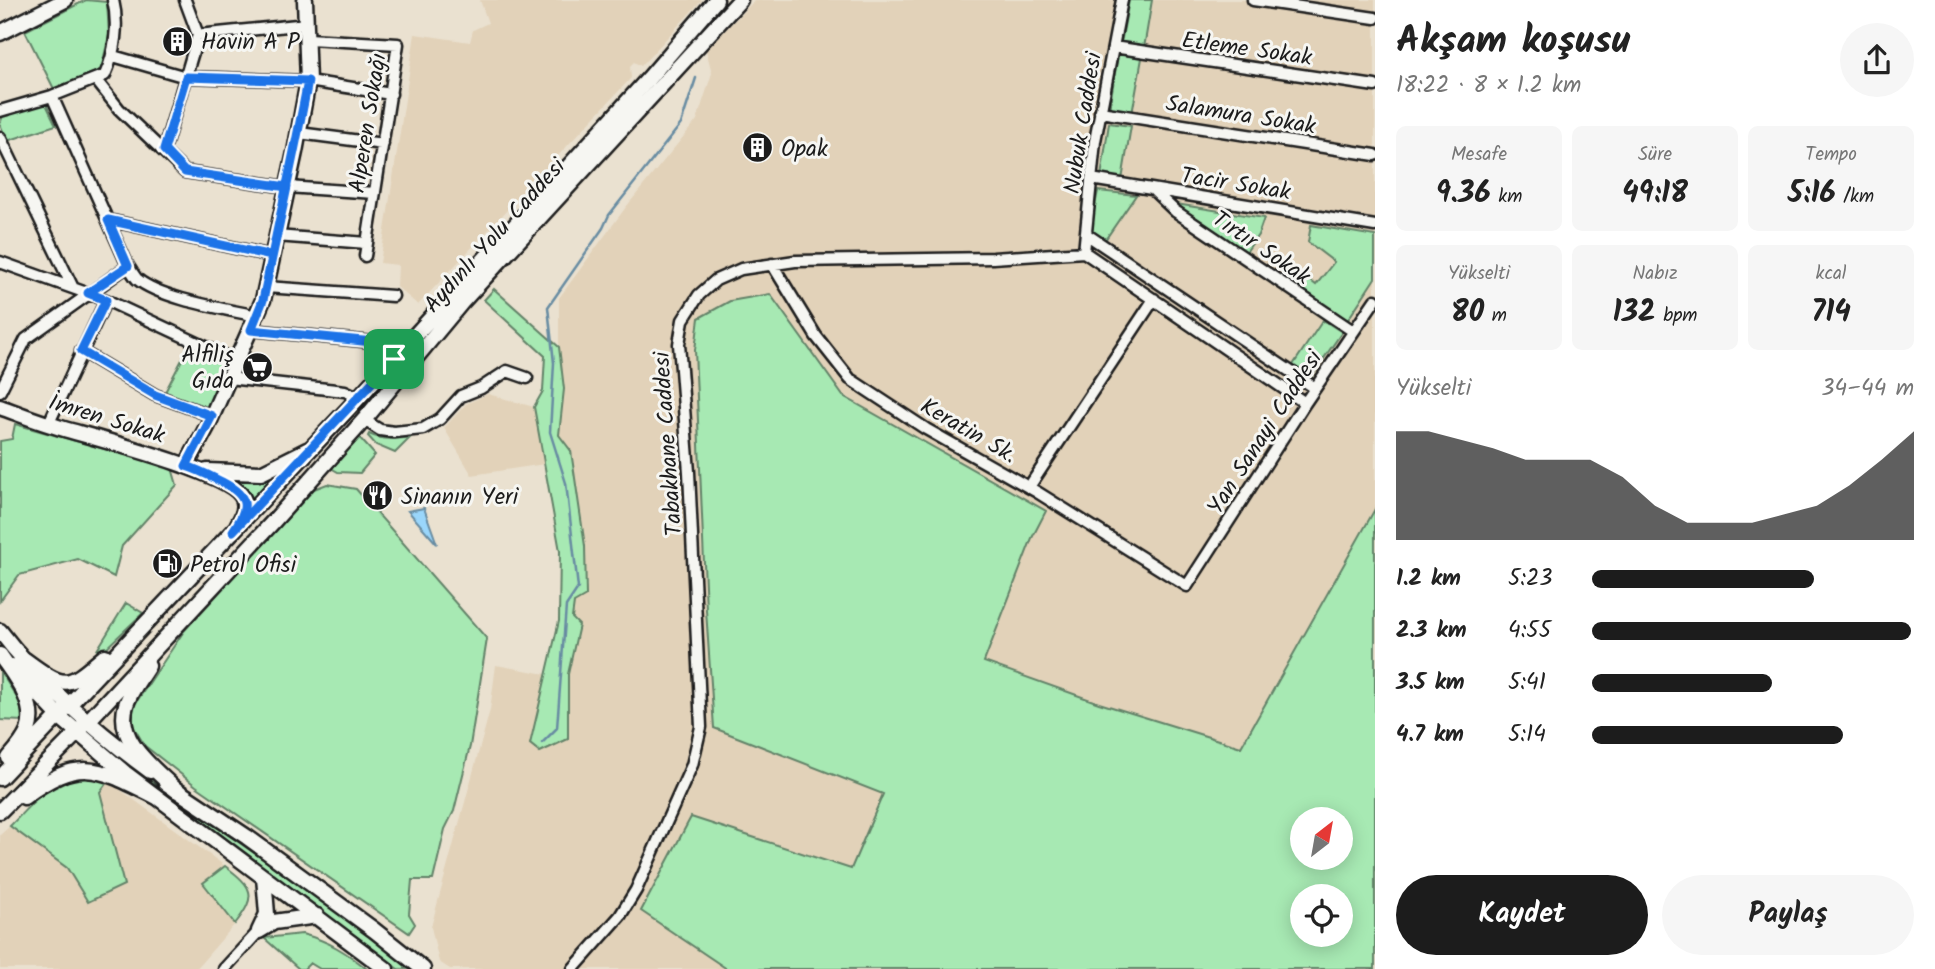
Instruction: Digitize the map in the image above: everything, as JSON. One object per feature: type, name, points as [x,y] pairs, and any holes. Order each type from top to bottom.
[{"type":"main road","points":[[0,33],[65,0]]},
{"type":"main road","points":[[186,466],[254,323],[266,287],[308,81],[305,0]]},
{"type":"main road","name":"Aydınlı Yolu Caddesi","points":[[60,717],[146,621],[394,359],[649,78],[716,0]]},
{"type":"main road","name":"Aydınlı Yolu Caddesi","points":[[0,813],[272,523],[364,420],[462,302],[740,0]]},
{"type":"main road","name":"İmren Sokak","points":[[0,407],[48,425],[202,471],[243,496],[244,510],[233,531]]},
{"type":"main road","name":"İmren Sokak","points":[[202,471],[261,472],[309,449]]},
{"type":"main road","points":[[25,660],[54,680],[75,681],[146,621]]},
{"type":"main road","points":[[0,631],[70,706],[82,728],[155,796],[386,969]]},
{"type":"main road","points":[[168,634],[128,699],[124,719],[129,739],[137,751],[176,790]]},
{"type":"main road","points":[[0,653],[60,717],[82,728],[247,837],[423,969]]},
{"type":"main road","points":[[0,653],[22,687],[27,699],[30,721],[24,738],[0,771]]},
{"type":"main road","points":[[0,778],[60,717]]},
{"type":"main road","points":[[0,813],[41,784],[73,770],[99,770],[112,774],[155,796]]},
{"type":"main road","points":[[259,931],[267,914],[264,877]]},
{"type":"main road","points":[[259,931],[274,922],[317,916]]},
{"type":"street","points":[[0,111],[52,96],[105,75],[113,56],[113,0]]},
{"type":"street","points":[[164,150],[198,35],[185,0]]},
{"type":"street","name":"Nubuk Caddesi","points":[[1084,252],[1100,112],[1122,0]]},
{"type":"street","points":[[1253,0],[1375,18]]},
{"type":"street","points":[[198,35],[308,31]]},
{"type":"street","name":"Alperen Sokağı","points":[[308,31],[398,44],[365,256]]},
{"type":"street","name":"Etleme Sokak","points":[[1113,47],[1375,86]]},
{"type":"street","points":[[113,56],[186,77],[308,81],[391,94]]},
{"type":"street","points":[[96,80],[119,108],[185,172],[287,187],[375,193]]},
{"type":"street","points":[[52,96],[128,266],[137,279],[160,291],[254,323],[373,342],[394,359]]},
{"type":"street","name":"Salamura Sokak","points":[[1100,112],[1375,155]]},
{"type":"street","points":[[299,132],[383,145]]},
{"type":"street","points":[[0,137],[72,286]]},
{"type":"street","name":"Tacir Sokak","points":[[1091,179],[1375,226]]},
{"type":"street","name":"Tırtır Sokak","points":[[1153,190],[1175,211],[1353,331]]},
{"type":"street","points":[[108,220],[272,256]]},
{"type":"street","points":[[1086,234],[1315,388]]},
{"type":"street","points":[[276,236],[367,243]]},
{"type":"street","points":[[1084,252],[1305,402]]},
{"type":"street","name":"Tabakhane Caddesi","points":[[573,969],[620,916],[636,890],[692,765],[701,727],[689,471],[679,344],[683,320],[699,295],[716,280],[741,269],[795,261],[993,258],[1084,252]]},
{"type":"street","points":[[0,262],[106,300],[236,361]]},
{"type":"street","name":"Keratin Sk.","points":[[772,264],[816,337],[850,379],[926,429],[1029,487],[1187,586]]},
{"type":"street","points":[[0,390],[26,339],[128,266]]},
{"type":"street","points":[[266,287],[393,296]]},
{"type":"street","points":[[1029,487],[1154,299]]},
{"type":"street","points":[[48,425],[106,300]]},
{"type":"street","name":"Yan Sanayi Caddesi","points":[[1187,586],[1305,402],[1375,300]]},
{"type":"street","points":[[81,351],[155,395],[212,416]]},
{"type":"street","points":[[364,420],[380,430],[394,432],[423,429],[440,419],[461,396],[481,388],[507,370],[527,378]]},
{"type":"street","points":[[228,378],[345,391],[358,397]]},
{"type":"street","points":[[224,969],[259,931]]},
{"type":"shaded area","points":[[480,0],[702,0],[641,66],[634,62],[630,66],[631,78],[418,305],[397,287],[398,265],[380,263],[415,34],[470,42],[473,30],[488,23]]},
{"type":"shaded area","points":[[755,0],[1375,0],[1375,969],[450,969],[439,962],[431,927],[490,710],[496,665],[546,674],[530,744],[568,739],[568,674],[579,625],[572,618],[574,603],[587,586],[579,501],[559,435],[564,389],[559,347],[559,298],[626,207],[697,120],[712,73],[706,50]]},
{"type":"shaded area","points":[[488,394],[534,407],[545,464],[472,475],[444,428],[466,404]]},
{"type":"shaded area","points":[[108,781],[225,866],[203,884],[235,924],[196,969],[0,969],[0,835],[10,826],[67,868],[87,902],[124,885],[100,792]]},
{"type":"green space","points":[[86,0],[107,2],[109,35],[101,70],[54,89],[25,31]]},
{"type":"green space","points":[[1129,0],[1152,0],[1144,48],[1121,43]]},
{"type":"green space","points":[[1118,54],[1142,58],[1132,114],[1109,110]]},
{"type":"green space","points":[[46,104],[56,125],[7,141],[0,124],[3,115]]},
{"type":"green space","points":[[1109,123],[1131,126],[1122,180],[1101,177]]},
{"type":"green space","points":[[1098,191],[1136,195],[1105,240],[1090,230]]},
{"type":"green space","points":[[1176,204],[1264,218],[1258,235],[1246,252]]},
{"type":"green space","points":[[1311,225],[1375,236],[1375,278],[1347,321],[1291,282],[1298,271],[1316,285],[1334,262],[1308,242]]},
{"type":"green space","points":[[494,289],[559,347],[564,389],[559,435],[571,451],[585,546],[586,596],[574,603],[572,618],[579,625],[568,674],[568,739],[540,752],[530,744],[559,621],[560,551],[534,407],[543,391],[545,356],[484,300]]},
{"type":"green space","points":[[770,294],[843,396],[1046,511],[1032,538],[984,662],[1099,703],[1241,747],[1375,509],[1375,969],[727,969],[641,911],[691,817],[851,869],[883,794],[714,728],[695,350],[699,318],[730,301]]},
{"type":"green space","points":[[1323,320],[1342,332],[1311,377],[1293,365]]},
{"type":"green space","points":[[187,350],[228,364],[209,407],[197,407],[164,394]]},
{"type":"green space","points":[[15,424],[172,468],[177,485],[122,546],[114,577],[78,559],[19,575],[0,601],[0,441],[12,439]]},
{"type":"green space","points":[[369,434],[385,439],[411,437],[395,453],[376,445]]},
{"type":"green space","points":[[358,436],[375,455],[360,473],[338,472],[331,468]]},
{"type":"green space","points":[[281,468],[249,505],[243,489],[219,474]]},
{"type":"green space","points":[[327,484],[356,489],[487,639],[470,746],[454,811],[445,829],[433,880],[412,880],[409,914],[415,924],[409,933],[196,786],[145,746],[133,726],[133,707],[184,631],[314,489]]},
{"type":"green space","points":[[126,603],[143,613],[101,653],[97,650]]},
{"type":"green space","points":[[0,671],[19,701],[24,721],[0,720]]},
{"type":"green space","points":[[137,771],[310,893],[411,969],[398,969]]},
{"type":"green space","points":[[96,776],[108,781],[100,792],[124,885],[88,902],[67,868],[10,826],[38,797],[56,785]]},
{"type":"green space","points":[[225,866],[242,880],[249,892],[247,906],[235,924],[203,883]]},
{"type":"green space","points":[[302,934],[337,948],[367,969],[320,969],[310,963],[304,969],[299,969],[264,938]]},
{"type":"water","points":[[424,508],[437,544],[408,511]]},
{"type":"waterway","points":[[542,743],[557,728],[566,606],[578,588],[566,483],[550,432],[554,363],[548,307],[603,228],[609,215],[681,124],[696,78]]},
{"type":"place","name":"Havin A P","points":[[178,41]]},
{"type":"place","name":"Opak","points":[[758,148]]},
{"type":"place","name":"Alfiliş Gıda","points":[[257,367]]},
{"type":"place","name":"Sinanın Yeri","points":[[378,496]]},
{"type":"place","name":"Petrol Ofisi","points":[[167,564]]},
{"type":"route","points":[[394,359],[233,531],[242,518],[245,502],[243,496],[202,471],[186,466],[212,416],[155,395],[81,351],[106,300],[88,293],[128,266],[108,220],[272,256],[295,152],[308,81],[186,77],[164,150],[185,172],[287,187],[276,236],[263,300],[251,330],[373,342],[394,359]]}]
